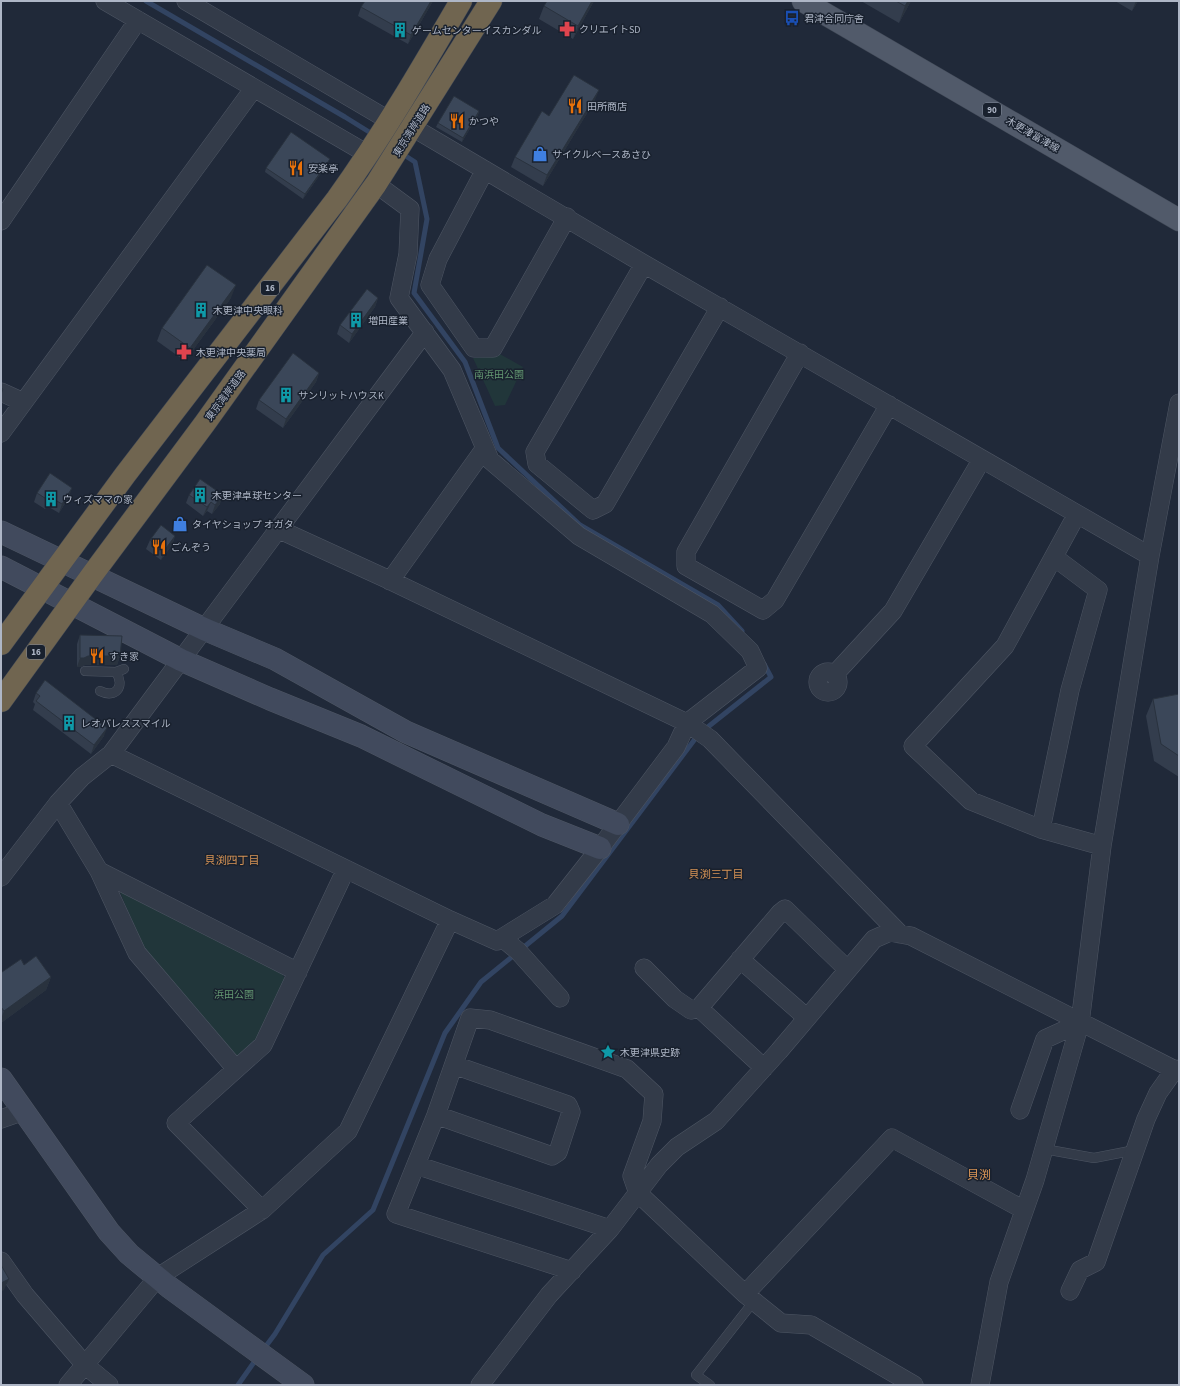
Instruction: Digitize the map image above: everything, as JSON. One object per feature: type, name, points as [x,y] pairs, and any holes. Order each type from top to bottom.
[{"type":"highway","name":"16","points":[[1,644],[61,561],[192,387],[277,279],[369,155],[461,1]]},
{"type":"highway","name":"東京湾岸道路","points":[[1,701],[71,603],[205,423],[376,184],[491,1]]},
{"type":"main road","name":"木更津富津線","points":[[803,1],[1179,220]]},
{"type":"street","points":[[105,1],[369,155]]},
{"type":"street","points":[[186,1],[390,121]]},
{"type":"street","points":[[1,221],[8,197],[138,20]]},
{"type":"street","points":[[1,432],[254,88]]},
{"type":"street","points":[[412,128],[567,217],[644,264],[1150,556]]},
{"type":"street","points":[[485,170],[438,260],[430,285],[474,348],[493,348],[567,217]]},
{"type":"street","points":[[111,754],[450,920],[497,941],[555,905],[676,747],[687,722],[758,668],[750,651],[712,614],[579,536],[490,460],[452,370],[399,298],[408,254],[410,209],[376,184]]},
{"type":"street","points":[[644,264],[535,452],[537,464],[593,510],[605,504],[720,307]]},
{"type":"street","points":[[1,877],[58,803],[82,777],[111,754],[425,332]]},
{"type":"street","points":[[800,353],[686,552],[686,566],[763,610],[775,600],[889,405]]},
{"type":"street","points":[[1,392],[23,402]]},
{"type":"street","points":[[980,1385],[999,1282],[1035,1180],[1080,1023],[1102,846],[1150,556],[1179,403]]},
{"type":"street","points":[[390,581],[485,448]]},
{"type":"street","points":[[834,675],[893,611],[982,459]]},
{"type":"street","points":[[1077,514],[1005,646],[913,746],[971,801],[1041,829],[1102,846]]},
{"type":"street","points":[[278,529],[687,722],[710,739],[900,934]]},
{"type":"street","points":[[1,532],[204,629],[275,659],[406,732],[618,824]]},
{"type":"street","points":[[1041,829],[1070,690],[1098,590],[1054,557]]},
{"type":"street","points":[[1,567],[181,660],[270,699],[361,736],[542,825],[600,848]]},
{"type":"street","points":[[58,803],[99,871],[138,953],[236,1069]]},
{"type":"street","points":[[262,1210],[176,1123],[263,1045],[346,869]]},
{"type":"street","points":[[99,871],[298,972]]},
{"type":"street","points":[[644,968],[675,999],[691,1010],[699,1008],[785,909],[848,970]]},
{"type":"street","points":[[68,1385],[158,1278],[262,1210],[348,1131],[450,920]]},
{"type":"street","points":[[480,1385],[549,1295],[610,1229],[659,1165],[677,1147],[716,1121],[764,1068],[874,939],[890,932],[911,936],[1177,1071],[1158,1093],[1146,1119],[1096,1262],[1080,1270],[1070,1290]]},
{"type":"street","points":[[502,938],[518,951],[560,998]]},
{"type":"street","points":[[740,959],[806,1018]]},
{"type":"street","points":[[699,1008],[764,1068]]},
{"type":"street","points":[[572,1271],[396,1214],[436,1115],[470,1018],[490,1020],[627,1069],[654,1094],[652,1121],[632,1176],[638,1193],[750,1298],[781,1324],[811,1325],[914,1385]]},
{"type":"street","points":[[1020,1110],[1045,1039],[1080,1023]]},
{"type":"street","points":[[436,1115],[552,1156],[558,1152],[571,1112],[568,1105],[454,1065]]},
{"type":"street","points":[[1,1079],[109,1232],[130,1254],[158,1278],[303,1385]]},
{"type":"street","points":[[1,1119],[24,1111]]},
{"type":"street","points":[[750,1298],[892,1138],[1024,1210]]},
{"type":"street","points":[[416,1165],[610,1229]]},
{"type":"street","points":[[1,1261],[25,1295],[84,1365],[109,1385]]},
{"type":"lane","points":[[85,671],[120,671],[120,684],[117,690],[112,694],[106,695],[100,691]]},
{"type":"lane","points":[[1044,1149],[1094,1158],[1135,1150]]},
{"type":"lane","points":[[710,1385],[696,1375],[750,1298]]},
{"type":"green space","name":"南浜田公園","points":[[498,353],[523,367],[505,405],[495,406],[473,358],[491,357]]},
{"type":"green space","name":"浜田公園","points":[[120,892],[281,972],[285,979],[258,1040],[241,1056],[232,1055],[142,945]]},
{"type":"building","name":"ゲームセンターイスカンダル","points":[[365,1],[431,1],[411,35],[361,7]]},
{"type":"building","points":[[547,1],[592,1],[578,26],[544,6]]},
{"type":"building","points":[[896,1],[908,1],[905,6]]},
{"type":"building","points":[[574,75],[599,90],[547,175],[515,157],[542,111],[549,116]]},
{"type":"building","name":"かつや","points":[[454,96],[479,111],[463,138],[438,123]]},
{"type":"building","name":"安楽亭","points":[[291,132],[330,159],[305,194],[266,168]]},
{"type":"building","name":"木更津中央眼科","points":[[207,265],[236,285],[190,348],[162,328]]},
{"type":"building","name":"増田産業","points":[[367,289],[378,298],[352,334],[340,325]]},
{"type":"building","name":"サンリットハウスK","points":[[293,353],[319,373],[286,419],[259,400]]},
{"type":"building","points":[[50,473],[72,488],[62,504],[50,497],[48,500],[37,493]]},
{"type":"building","points":[[200,479],[223,495],[215,505],[211,502],[207,507],[189,495]]},
{"type":"building","points":[[161,525],[175,536],[164,551],[150,540]]},
{"type":"building","points":[[80,635],[122,636],[120,656],[88,656],[80,658]]},
{"type":"building","points":[[45,680],[107,728],[94,745],[36,701],[40,696],[36,693]]},
{"type":"building","points":[[1179,694],[1179,756],[1161,744],[1153,699]]},
{"type":"building","points":[[36,956],[51,977],[4,1011],[1,1007],[1,971],[2,972],[21,959],[24,965]]},
{"type":"building","points":[[1,1265],[9,1279],[1,1283]]},
{"type":"waterway","points":[[146,1],[374,135]]},
{"type":"waterway","points":[[401,153],[415,162],[427,219],[414,293],[465,362],[498,448],[580,525],[718,605],[742,631]]},
{"type":"waterway","points":[[704,730],[771,677],[764,664]]},
{"type":"waterway","points":[[263,1350],[275,1334],[323,1255],[373,1210],[445,1033],[481,982],[562,916],[698,735]]},
{"type":"waterway","points":[[238,1385],[257,1358]]},
{"type":"place","name":"君津合同庁舎","points":[[792,18]]},
{"type":"place","name":"クリエイトSD","points":[[567,29]]},
{"type":"place","name":"ゲームセンターイスカンダル","points":[[400,30]]},
{"type":"place","name":"田所商店","points":[[575,106]]},
{"type":"place","name":"かつや","points":[[457,121]]},
{"type":"place","name":"サイクルベースあさひ","points":[[540,154]]},
{"type":"place","name":"安楽亭","points":[[296,168]]},
{"type":"place","name":"木更津中央眼科","points":[[201,310]]},
{"type":"place","name":"増田産業","points":[[356,320]]},
{"type":"place","name":"木更津中央薬局","points":[[184,352]]},
{"type":"place","name":"サンリットハウスK","points":[[286,395]]},
{"type":"place","name":"木更津卓球センター","points":[[200,495]]},
{"type":"place","name":"ウィズママの家","points":[[51,499]]},
{"type":"place","name":"タイヤショップ オガタ","points":[[180,524]]},
{"type":"place","name":"ごんぞう","points":[[159,547]]},
{"type":"place","name":"すき家","points":[[97,656]]},
{"type":"place","name":"レオパレススマイル","points":[[69,723]]},
{"type":"place","name":"木更津県史跡","points":[[608,1052]]},
{"type":"district","name":"貝渕四丁目","points":[[232,860]]},
{"type":"district","name":"貝渕三丁目","points":[[716,874]]},
{"type":"district","name":"貝渕","points":[[979,1175]]}]
